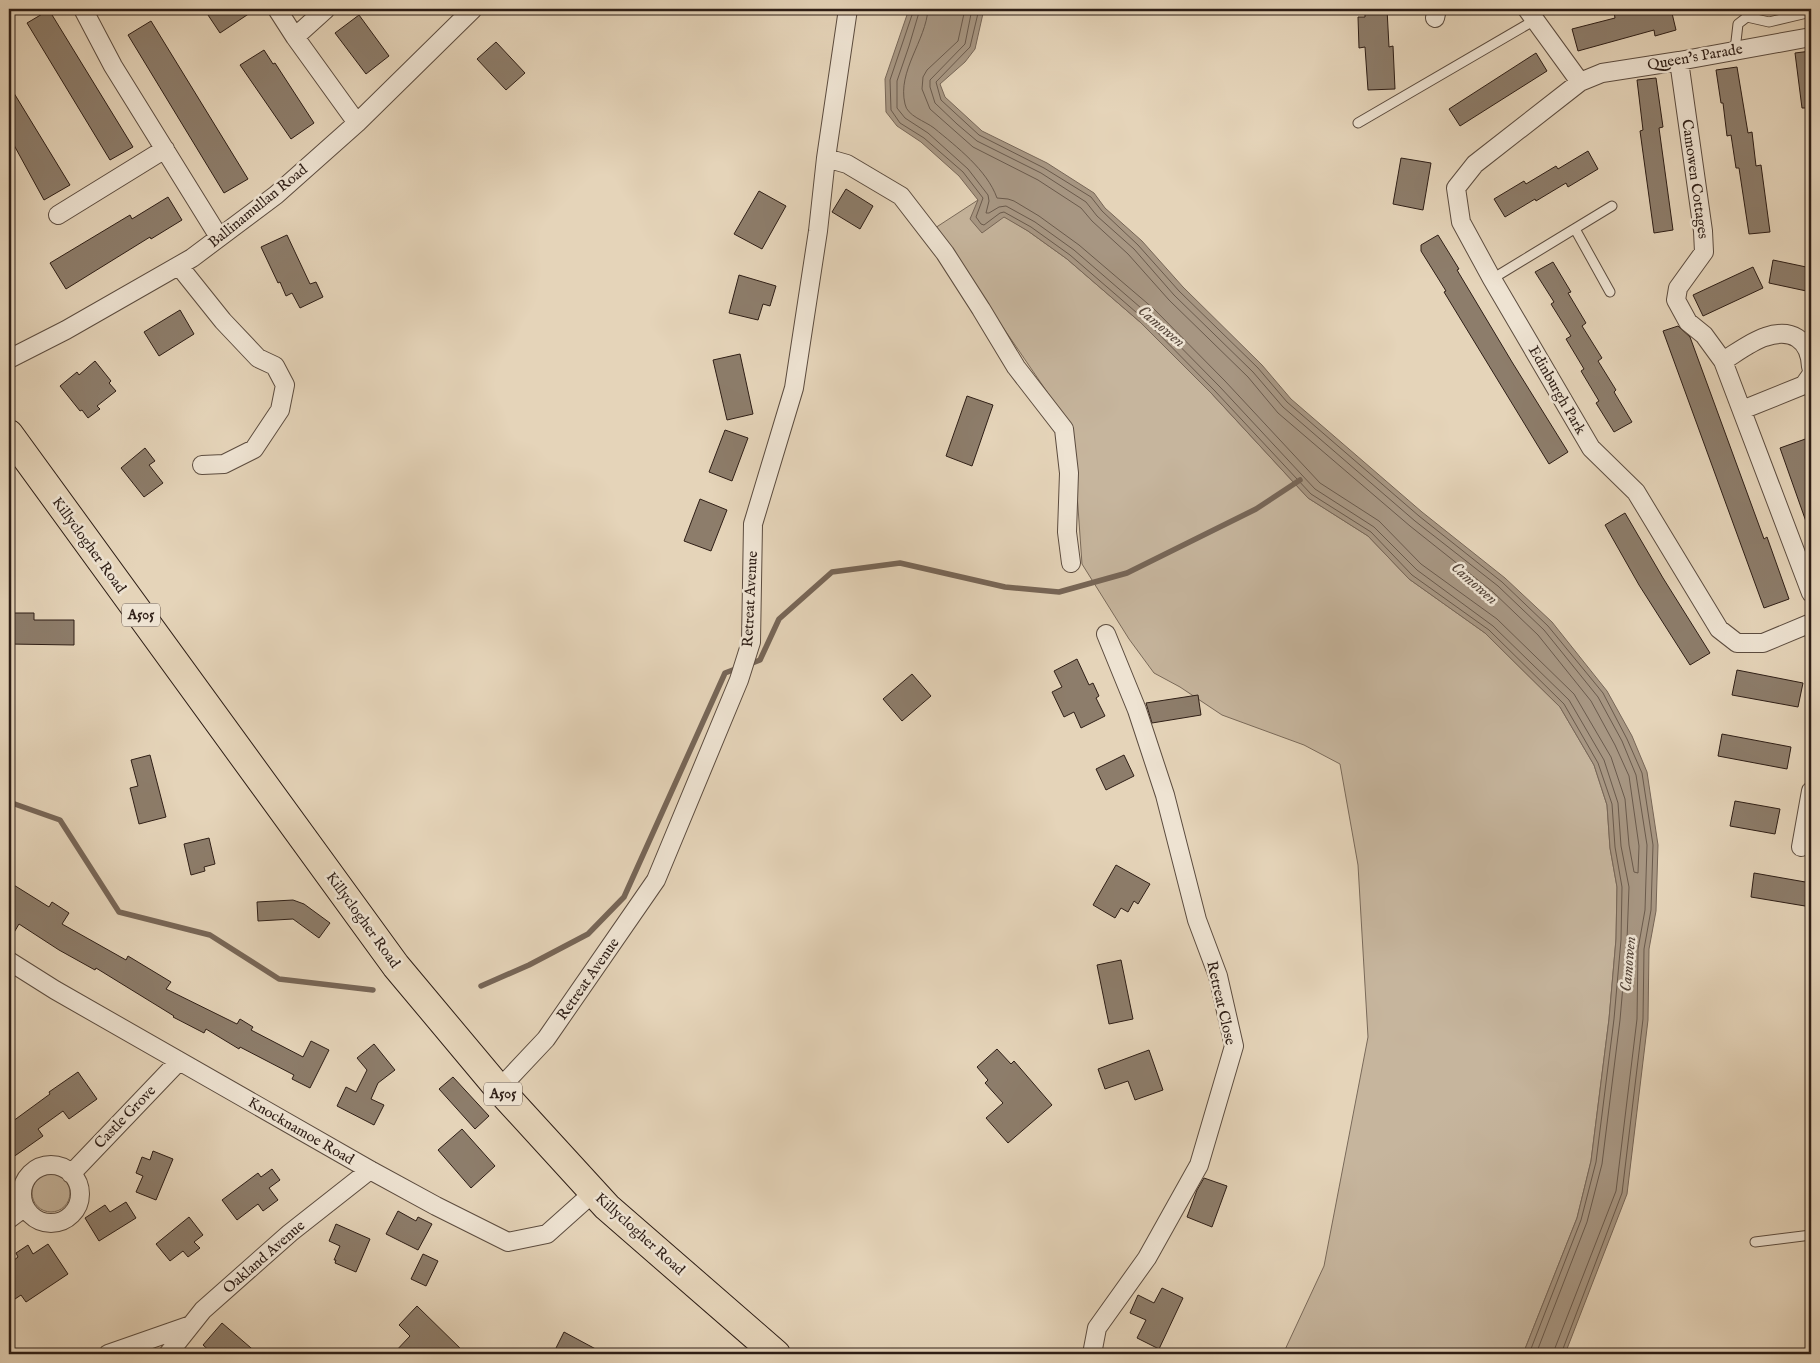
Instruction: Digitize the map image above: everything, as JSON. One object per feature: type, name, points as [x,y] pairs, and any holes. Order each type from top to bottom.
[{"type":"highway","name":"Killyclogher Road","points":[[9,434],[396,966],[498,1089],[607,1207],[776,1354]]},
{"type":"street","points":[[83,9],[113,66],[219,238]]},
{"type":"street","points":[[278,9],[295,37],[357,123]]},
{"type":"street","points":[[295,37],[326,9]]},
{"type":"street","name":"Ballinamullan Road","points":[[9,359],[66,330],[179,266],[219,238],[276,195],[357,123],[473,9]]},
{"type":"street","name":"Retreat Avenue","points":[[498,1089],[546,1038],[656,880],[739,680],[751,642],[753,524],[794,388],[818,231],[826,158],[848,9]]},
{"type":"street","points":[[1536,12],[1580,82]]},
{"type":"street","name":"Queen's Parade","points":[[1580,82],[1602,73],[1811,37]]},
{"type":"street","name":"Camowen Cottages","points":[[1678,61],[1703,231],[1704,252],[1678,288],[1676,300],[1688,322],[1704,335],[1723,360],[1811,593]]},
{"type":"street","name":"Edinburgh Park","points":[[1580,82],[1475,164],[1456,188],[1461,222],[1492,279],[1591,448],[1636,492],[1719,628],[1737,642],[1763,643],[1811,624]]},
{"type":"street","points":[[58,215],[165,150]]},
{"type":"street","points":[[826,158],[847,164],[901,196],[945,253],[1016,367],[1064,429],[1069,473],[1067,532],[1071,563]]},
{"type":"street","points":[[179,266],[223,321],[258,358],[276,366],[285,385],[280,410],[254,449],[224,464],[202,465]]},
{"type":"street","points":[[1723,360],[1764,337],[1788,333],[1800,340],[1811,353],[1811,367]]},
{"type":"street","points":[[1742,410],[1804,385],[1811,375]]},
{"type":"street","name":"Retreat Close","points":[[1092,1354],[1098,1328],[1147,1258],[1199,1165],[1234,1046],[1218,976],[1197,920],[1165,795],[1137,710],[1106,634]]},
{"type":"street","points":[[1801,847],[1811,791]]},
{"type":"street","name":"Knocknamoe Road","points":[[9,961],[55,990],[370,1170],[508,1242],[547,1234],[594,1192]]},
{"type":"street","name":"Castle Grove","points":[[71,1174],[179,1061]]},
{"type":"street","points":[[50,1165],[62,1167],[71,1174],[78,1186],[79,1200],[73,1213],[62,1221],[48,1223],[34,1218],[25,1207],[22,1196],[24,1184],[30,1174],[39,1168],[50,1165]]},
{"type":"street","name":"Oakland Avenue","points":[[168,1354],[203,1310],[290,1232],[370,1170]]},
{"type":"street","points":[[9,1219],[25,1207]]},
{"type":"street","points":[[108,1354],[191,1325]]},
{"type":"lane","points":[[1358,124],[1536,12]]},
{"type":"lane","points":[[1735,50],[1738,24],[1747,17],[1769,22],[1811,12]]},
{"type":"lane","points":[[1492,279],[1612,206]]},
{"type":"lane","points":[[1575,228],[1610,292]]},
{"type":"lane","points":[[1755,1242],[1811,1235]]},
{"type":"shaded area","points":[[978,200],[1028,231],[1067,259],[1140,322],[1212,394],[1308,498],[1368,536],[1409,579],[1485,633],[1560,707],[1594,765],[1607,805],[1610,848],[1617,887],[1616,939],[1609,1019],[1591,1161],[1577,1218],[1523,1354],[1283,1354],[1324,1266],[1368,1037],[1358,865],[1340,764],[1304,745],[1222,715],[1180,687],[1154,673],[1129,639],[1082,564],[1075,465],[1069,424],[935,228]]},
{"type":"shaded area","points":[[51,1174],[64,1180],[70,1193],[64,1206],[51,1212],[38,1206],[32,1193],[38,1180]]},
{"type":"water","name":"Camowen","points":[[909,9],[984,9],[975,49],[965,62],[940,84],[945,97],[982,131],[1047,163],[1094,193],[1105,208],[1142,241],[1183,287],[1262,365],[1291,399],[1422,512],[1505,578],[1552,622],[1607,691],[1632,736],[1647,772],[1658,845],[1656,911],[1649,949],[1648,1020],[1627,1194],[1565,1354],[1523,1354],[1577,1218],[1591,1161],[1609,1019],[1616,939],[1617,887],[1610,848],[1607,805],[1594,765],[1560,707],[1485,633],[1409,579],[1368,536],[1308,498],[1212,394],[1140,322],[1067,259],[1028,231],[1004,217],[982,233],[970,219],[978,200],[959,176],[921,142],[897,126],[886,112],[885,79]]},
{"type":"building","points":[[204,9],[256,9],[220,33]]},
{"type":"building","points":[[1365,9],[1387,9],[1389,47],[1393,46],[1395,89],[1368,90],[1365,47],[1359,48],[1358,17],[1365,17]]},
{"type":"building","points":[[1626,9],[1671,9],[1676,30],[1655,36],[1654,30],[1578,51],[1572,29],[1615,18],[1614,12]]},
{"type":"building","points":[[49,10],[133,147],[110,160],[27,23]]},
{"type":"building","points":[[359,15],[389,56],[366,74],[335,33]]},
{"type":"building","points":[[151,21],[248,179],[224,193],[128,35]]},
{"type":"building","points":[[496,42],[525,73],[506,90],[477,59]]},
{"type":"building","points":[[264,50],[273,64],[275,63],[314,123],[291,139],[240,65]]},
{"type":"building","points":[[1811,51],[1811,108],[1802,108],[1795,53]]},
{"type":"building","points":[[1536,53],[1547,71],[1460,126],[1449,109]]},
{"type":"building","points":[[1737,67],[1748,133],[1752,132],[1756,166],[1761,165],[1770,232],[1749,234],[1739,168],[1736,168],[1731,135],[1727,136],[1716,70]]},
{"type":"building","points":[[1656,78],[1663,127],[1659,128],[1673,230],[1654,233],[1640,131],[1643,130],[1637,80]]},
{"type":"building","points":[[9,85],[70,185],[44,200],[9,136]]},
{"type":"building","points":[[1588,151],[1598,169],[1568,187],[1566,183],[1536,201],[1535,199],[1505,217],[1494,199],[1524,181],[1526,184],[1556,166],[1558,169]]},
{"type":"building","points":[[1401,158],[1431,163],[1423,210],[1393,204]]},
{"type":"building","points":[[846,189],[873,206],[860,229],[832,212]]},
{"type":"building","points":[[759,191],[786,206],[762,249],[734,234]]},
{"type":"building","points":[[168,197],[182,220],[151,239],[150,237],[66,289],[50,263],[130,215],[132,219]]},
{"type":"building","points":[[287,235],[310,284],[316,282],[323,297],[300,308],[292,293],[286,296],[261,247]]},
{"type":"building","points":[[1438,235],[1512,362],[1568,452],[1549,464],[1421,251],[1421,245]]},
{"type":"building","points":[[1773,260],[1811,268],[1811,292],[1769,283]]},
{"type":"building","points":[[1553,262],[1571,292],[1568,293],[1586,323],[1582,326],[1602,358],[1598,361],[1616,390],[1614,392],[1632,422],[1614,432],[1596,403],[1599,401],[1581,371],[1584,369],[1566,339],[1571,336],[1551,304],[1554,302],[1535,272]]},
{"type":"building","points":[[1753,267],[1763,288],[1703,316],[1693,295]]},
{"type":"building","points":[[739,275],[776,286],[770,306],[763,304],[758,320],[729,313]]},
{"type":"building","points":[[180,310],[194,334],[159,356],[144,332]]},
{"type":"building","points":[[1678,326],[1690,337],[1764,539],[1767,537],[1789,599],[1764,608],[1663,331]]},
{"type":"building","points":[[740,354],[753,414],[727,420],[713,360]]},
{"type":"building","points":[[95,361],[111,381],[109,383],[116,391],[97,406],[100,409],[88,418],[60,386],[77,372],[79,375]]},
{"type":"building","points":[[967,396],[993,405],[972,466],[946,456]]},
{"type":"building","points":[[725,430],[748,438],[732,481],[709,472]]},
{"type":"building","points":[[1811,437],[1811,529],[1809,530],[1780,448]]},
{"type":"building","points":[[145,448],[155,461],[149,465],[163,483],[144,497],[121,468]]},
{"type":"building","points":[[700,499],[727,510],[711,551],[684,541]]},
{"type":"building","points":[[1625,513],[1710,653],[1690,665],[1639,585],[1605,525]]},
{"type":"building","points":[[10,613],[34,613],[34,620],[74,620],[74,645],[9,644]]},
{"type":"building","points":[[1077,659],[1089,685],[1093,683],[1099,696],[1096,698],[1105,716],[1081,728],[1074,712],[1064,717],[1052,692],[1062,687],[1054,671]]},
{"type":"building","points":[[1737,670],[1803,683],[1798,707],[1732,695]]},
{"type":"building","points":[[912,674],[931,696],[902,721],[883,699]]},
{"type":"building","points":[[1198,695],[1201,715],[1152,723],[1146,703]]},
{"type":"building","points":[[1722,734],[1791,747],[1787,769],[1718,756]]},
{"type":"building","points":[[150,755],[166,817],[139,824],[130,788],[138,786],[131,760]]},
{"type":"building","points":[[1124,755],[1134,776],[1106,790],[1096,769]]},
{"type":"building","points":[[1735,801],[1780,809],[1775,834],[1730,826]]},
{"type":"building","points":[[209,838],[215,864],[204,867],[205,871],[191,875],[184,844]]},
{"type":"building","points":[[1116,865],[1150,884],[1138,904],[1134,901],[1128,912],[1121,908],[1115,918],[1093,905]]},
{"type":"building","points":[[1754,873],[1811,883],[1811,907],[1751,897]]},
{"type":"building","points":[[9,882],[49,907],[52,902],[69,913],[62,924],[126,960],[128,956],[171,982],[166,989],[237,1024],[240,1019],[253,1027],[251,1030],[303,1057],[311,1041],[329,1050],[310,1088],[292,1079],[294,1075],[240,1047],[239,1049],[206,1029],[204,1033],[173,1017],[96,968],[95,970],[59,950],[19,924],[9,941]]},
{"type":"building","points":[[293,900],[304,904],[330,923],[319,938],[293,919],[258,921],[257,902]]},
{"type":"building","points":[[1121,960],[1133,1019],[1109,1024],[1097,965]]},
{"type":"building","points":[[374,1044],[395,1070],[378,1083],[371,1099],[384,1105],[374,1125],[337,1106],[346,1087],[356,1092],[367,1070],[357,1058]]},
{"type":"building","points":[[997,1049],[1011,1064],[1014,1061],[1052,1105],[1008,1143],[986,1118],[1003,1103],[985,1083],[988,1080],[977,1067]]},
{"type":"building","points":[[1149,1050],[1163,1090],[1135,1100],[1128,1081],[1105,1089],[1098,1069]]},
{"type":"building","points":[[78,1072],[97,1099],[69,1119],[63,1111],[38,1129],[43,1136],[9,1160],[9,1124]]},
{"type":"building","points":[[453,1077],[489,1116],[475,1129],[439,1089]]},
{"type":"building","points":[[462,1129],[495,1166],[471,1188],[438,1150]]},
{"type":"building","points":[[153,1151],[173,1159],[156,1200],[136,1192],[143,1176],[136,1173],[142,1157],[150,1160]]},
{"type":"building","points":[[272,1169],[280,1180],[269,1188],[278,1200],[263,1211],[258,1204],[237,1220],[222,1200],[258,1173],[261,1177]]},
{"type":"building","points":[[1204,1178],[1227,1186],[1212,1227],[1187,1217],[1197,1190]]},
{"type":"building","points":[[126,1202],[136,1218],[99,1241],[85,1218],[105,1205],[110,1212]]},
{"type":"building","points":[[398,1211],[416,1221],[418,1217],[432,1224],[418,1250],[386,1234]]},
{"type":"building","points":[[189,1217],[203,1235],[194,1242],[200,1248],[188,1257],[183,1251],[170,1261],[156,1244]]},
{"type":"building","points":[[336,1224],[370,1239],[356,1272],[335,1263],[336,1260],[334,1260],[340,1246],[329,1241]]},
{"type":"building","points":[[48,1244],[68,1274],[26,1302],[21,1295],[9,1303],[9,1264],[18,1257],[16,1253],[28,1245],[33,1254]]},
{"type":"building","points":[[423,1254],[438,1261],[426,1286],[411,1279]]},
{"type":"building","points":[[1162,1288],[1183,1298],[1159,1349],[1137,1338],[1146,1320],[1130,1313],[1138,1295],[1154,1303]]},
{"type":"building","points":[[417,1306],[466,1354],[393,1354],[410,1336],[399,1325]]},
{"type":"building","points":[[222,1323],[258,1354],[213,1354],[203,1345]]},
{"type":"building","points":[[564,1332],[605,1354],[553,1354]]},
{"type":"waterway","points":[[747,665],[760,660],[779,619],[832,572],[900,563],[1005,587],[1059,592],[1127,573],[1256,509],[1300,480]]},
{"type":"waterway","points":[[481,986],[529,965],[588,934],[624,897],[725,673],[738,668]]},
{"type":"waterway","points":[[9,802],[60,820],[119,912],[210,935],[279,979],[373,990]]}]
